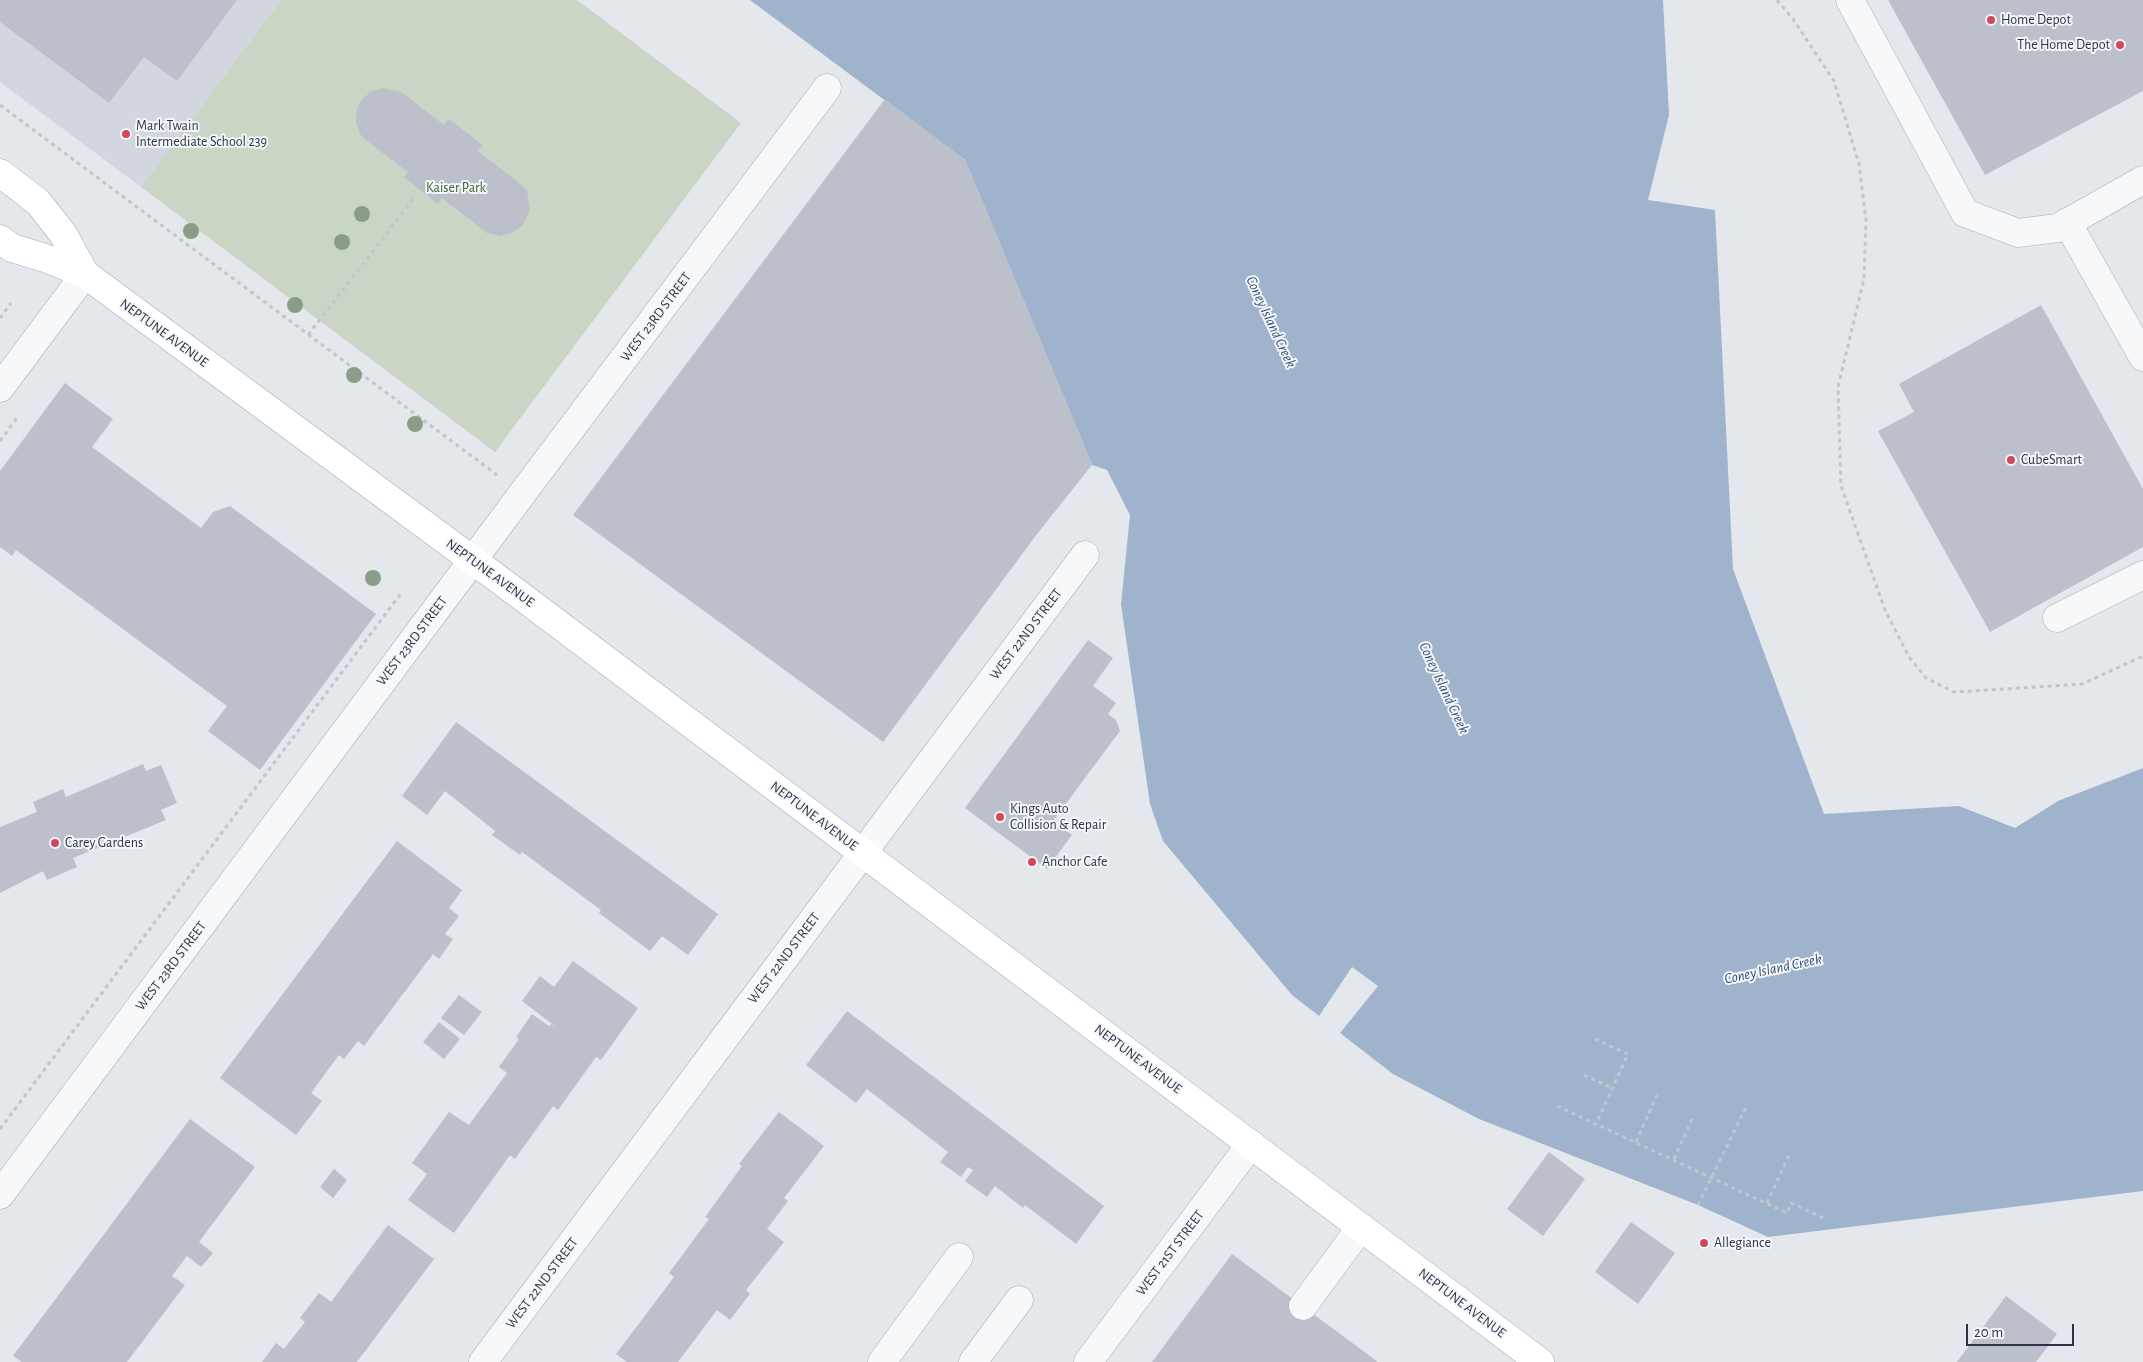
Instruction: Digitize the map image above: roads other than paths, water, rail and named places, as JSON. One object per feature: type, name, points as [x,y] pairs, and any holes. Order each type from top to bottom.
[{"type":"main road","name":"NEPTUNE AVENUE","points":[[0,173],[38,202],[63,234],[85,274]]},
{"type":"main road","name":"NEPTUNE AVENUE","points":[[0,239],[12,248],[45,258],[85,274],[473,560],[1540,1362]]},
{"type":"street","points":[[1850,0],[1965,212],[2018,233],[2058,228],[2143,180]]},
{"type":"street","name":"WEST 23RD STREET","points":[[0,1195],[827,88]]},
{"type":"street","points":[[2067,222],[2143,357]]},
{"type":"street","points":[[0,388],[85,274]]},
{"type":"street","name":"WEST 22ND STREET","points":[[484,1362],[1085,555]]},
{"type":"street","points":[[2057,618],[2143,575]]},
{"type":"street","name":"WEST 21ST STREET","points":[[1088,1362],[1251,1144]]},
{"type":"street","points":[[1303,1306],[1361,1227]]},
{"type":"street","points":[[882,1362],[959,1256]]},
{"type":"street","points":[[973,1362],[1019,1300]]},
{"type":"water","name":"Coney Island Creek","points":[[750,0],[1663,0],[1669,115],[1648,200],[1715,210],[1733,569],[1824,814],[1959,806],[2015,828],[2058,801],[2143,768],[2143,1191],[1768,1237],[1698,1205],[1479,1119],[1393,1074],[1340,1033],[1378,986],[1352,967],[1319,1016],[1292,995],[1163,841],[1150,804],[1121,604],[1130,515],[1107,470],[1092,465],[965,160]]},
{"type":"place","name":"Home Depot","points":[[1991,20]]},
{"type":"place","name":"The Home Depot","points":[[2120,45]]},
{"type":"place","name":"Mark Twain Intermediate School 239","points":[[126,134]]},
{"type":"place","name":"CubeSmart","points":[[2011,460]]},
{"type":"place","name":"Kings Auto Collision & Repair","points":[[1000,817]]},
{"type":"place","name":"Carey Gardens","points":[[55,843]]},
{"type":"place","name":"Anchor Cafe","points":[[1032,862]]},
{"type":"place","name":"Allegiance","points":[[1704,1243]]},
{"type":"park label","name":"Kaiser Park","points":[[456,188]]}]
